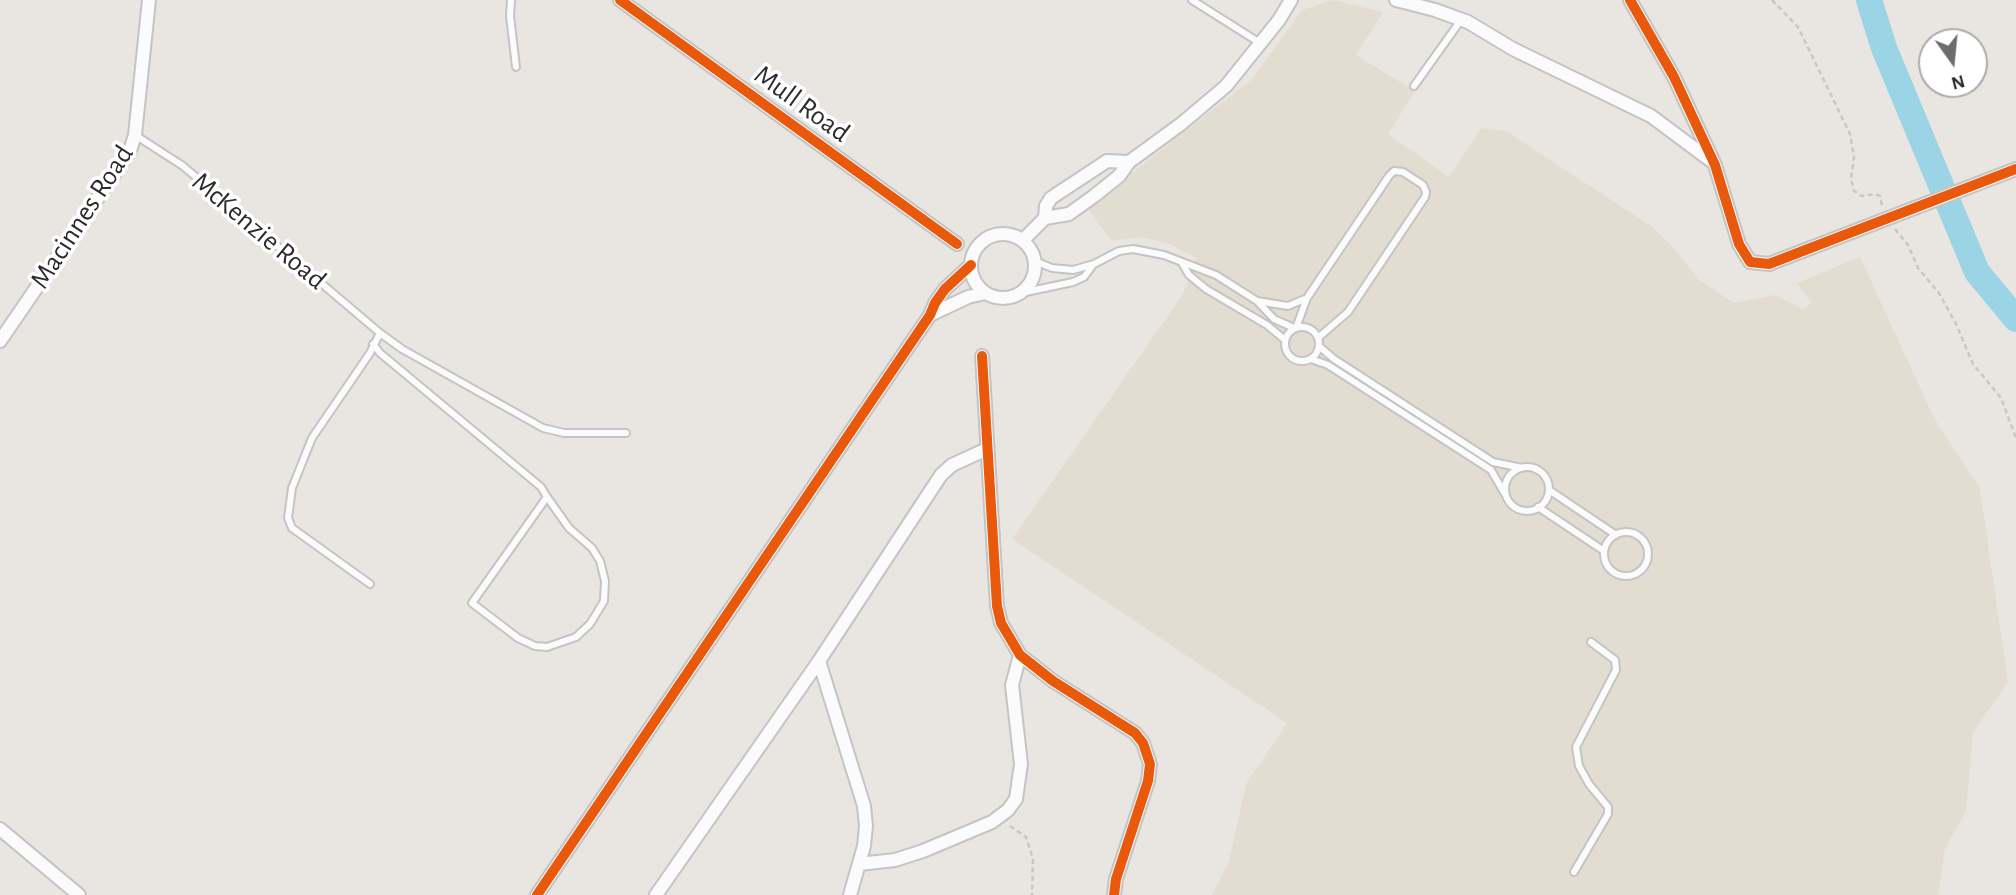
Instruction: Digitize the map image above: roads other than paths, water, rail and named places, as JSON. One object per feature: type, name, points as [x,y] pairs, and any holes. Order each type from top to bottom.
[{"type":"street","name":"Macinnes Road","points":[[0,341],[130,151],[135,135],[149,0]]},
{"type":"street","name":"Mull Road","points":[[620,0],[957,244]]},
{"type":"street","points":[[1023,240],[1045,218],[1069,214],[1119,176],[1129,162],[1181,124],[1226,86],[1279,20],[1291,0]]},
{"type":"street","points":[[1396,0],[1461,20],[1513,49],[1651,116],[1715,165]]},
{"type":"street","points":[[1630,0],[1674,77],[1715,165],[1739,244],[1750,262],[1769,264],[2016,169]]},
{"type":"street","points":[[1045,218],[1046,206],[1051,198],[1107,161],[1129,162]]},
{"type":"street","points":[[1004,233],[1023,240],[1031,249],[1035,261],[1032,279],[1021,293],[1003,298],[985,292],[977,285],[971,265],[972,255],[985,239],[1004,233]]},
{"type":"street","points":[[537,895],[945,289],[971,265]]},
{"type":"street","points":[[930,315],[985,292]]},
{"type":"street","points":[[982,356],[997,606],[1001,623],[1020,655],[1053,681],[1135,733],[1148,755],[1148,781],[1116,879],[1114,895]]},
{"type":"street","points":[[656,895],[819,661],[941,475],[952,465],[987,449]]},
{"type":"street","points":[[859,864],[895,860],[998,818],[1008,810],[1016,799],[1021,764],[1013,685],[1020,655]]},
{"type":"street","points":[[819,661],[864,806],[864,846],[850,895]]},
{"type":"street","points":[[0,829],[79,895]]},
{"type":"lane","points":[[511,0],[510,16],[516,67]]},
{"type":"lane","points":[[1192,0],[1260,43]]},
{"type":"lane","points":[[1414,86],[1461,20]]},
{"type":"lane","name":"McKenzie Road","points":[[135,135],[183,166],[402,349],[542,428],[564,433],[626,433]]},
{"type":"lane","points":[[1285,340],[1295,328],[1307,298],[1392,173],[1403,172],[1423,185],[1425,197],[1355,301],[1345,314],[1318,337]]},
{"type":"lane","points":[[1035,261],[1063,271],[1094,264],[1119,251],[1133,249],[1164,255],[1216,275],[1257,301],[1268,315],[1295,328],[1309,328],[1318,337],[1318,352],[1311,359],[1301,362],[1292,358],[1286,350],[1285,340],[1267,325],[1206,289],[1189,275],[1182,263]]},
{"type":"lane","points":[[1021,293],[1073,282],[1084,276],[1094,264]]},
{"type":"lane","points":[[1257,301],[1287,306],[1307,298]]},
{"type":"lane","points":[[370,584],[292,528],[288,518],[292,488],[312,438],[370,353],[380,333]]},
{"type":"lane","points":[[373,344],[380,353],[541,488],[569,528],[592,548],[600,561],[605,581],[604,601],[590,624],[576,637],[547,647],[535,646],[518,638],[472,603],[547,497]]},
{"type":"lane","points":[[1311,359],[1328,365],[1491,470],[1510,504],[1520,510],[1531,511],[1545,501],[1549,490],[1547,479],[1539,471],[1498,464],[1489,459],[1334,359],[1320,347]]},
{"type":"lane","points":[[1505,494],[1508,477],[1522,468]]},
{"type":"lane","points":[[1549,490],[1616,535]]},
{"type":"lane","points":[[1538,508],[1604,551]]},
{"type":"lane","points":[[1630,533],[1642,540],[1648,552],[1644,566],[1633,574],[1619,575],[1608,566],[1604,551],[1609,540],[1616,535],[1630,533]]},
{"type":"lane","points":[[1574,872],[1608,814],[1608,807],[1589,784],[1579,766],[1576,747],[1616,670],[1615,660],[1591,642]]},
{"type":"waterway","points":[[1869,0],[1884,48],[1977,272],[2016,319]]}]
